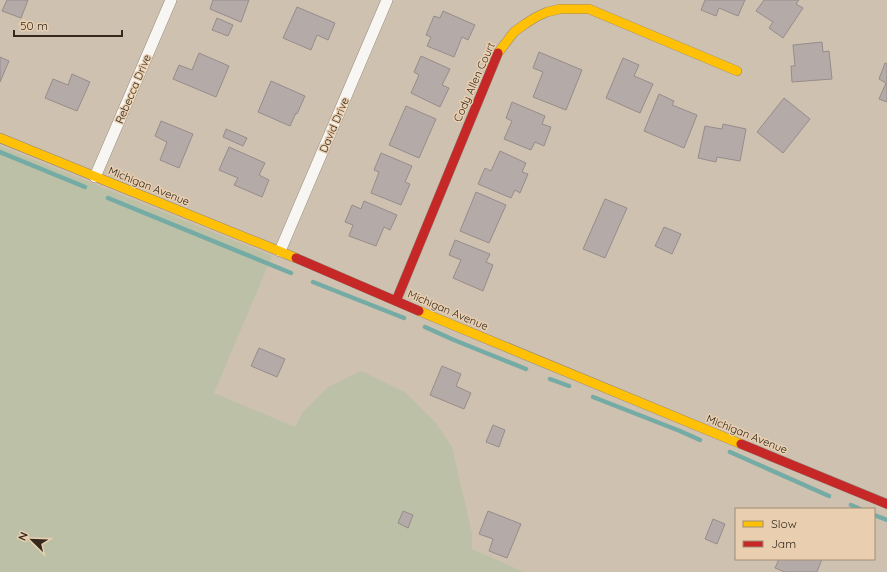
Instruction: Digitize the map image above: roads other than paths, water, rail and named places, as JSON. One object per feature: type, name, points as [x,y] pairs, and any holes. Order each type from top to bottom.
[{"type":"street","name":"Rebecca Drive","points":[[95,177],[170,0]]},
{"type":"street","name":"David Drive","points":[[280,251],[387,0]]},
{"type":"street","name":"Cody Allen Court","points":[[396,301],[497,55],[508,38],[521,25],[542,14],[556,9],[589,9],[737,71]]},
{"type":"street","name":"Michigan Avenue","points":[[0,138],[280,251],[396,301],[887,504]]},
{"type":"waterway","points":[[0,152],[85,187]]},
{"type":"waterway","points":[[108,198],[291,273]]},
{"type":"waterway","points":[[313,282],[404,318]]},
{"type":"waterway","points":[[425,327],[526,369]]},
{"type":"waterway","points":[[550,379],[569,386]]},
{"type":"waterway","points":[[593,397],[700,440]]},
{"type":"waterway","points":[[730,452],[829,496]]},
{"type":"waterway","points":[[851,505],[858,508]]},
{"type":"waterway","points":[[875,515],[887,520]]}]
